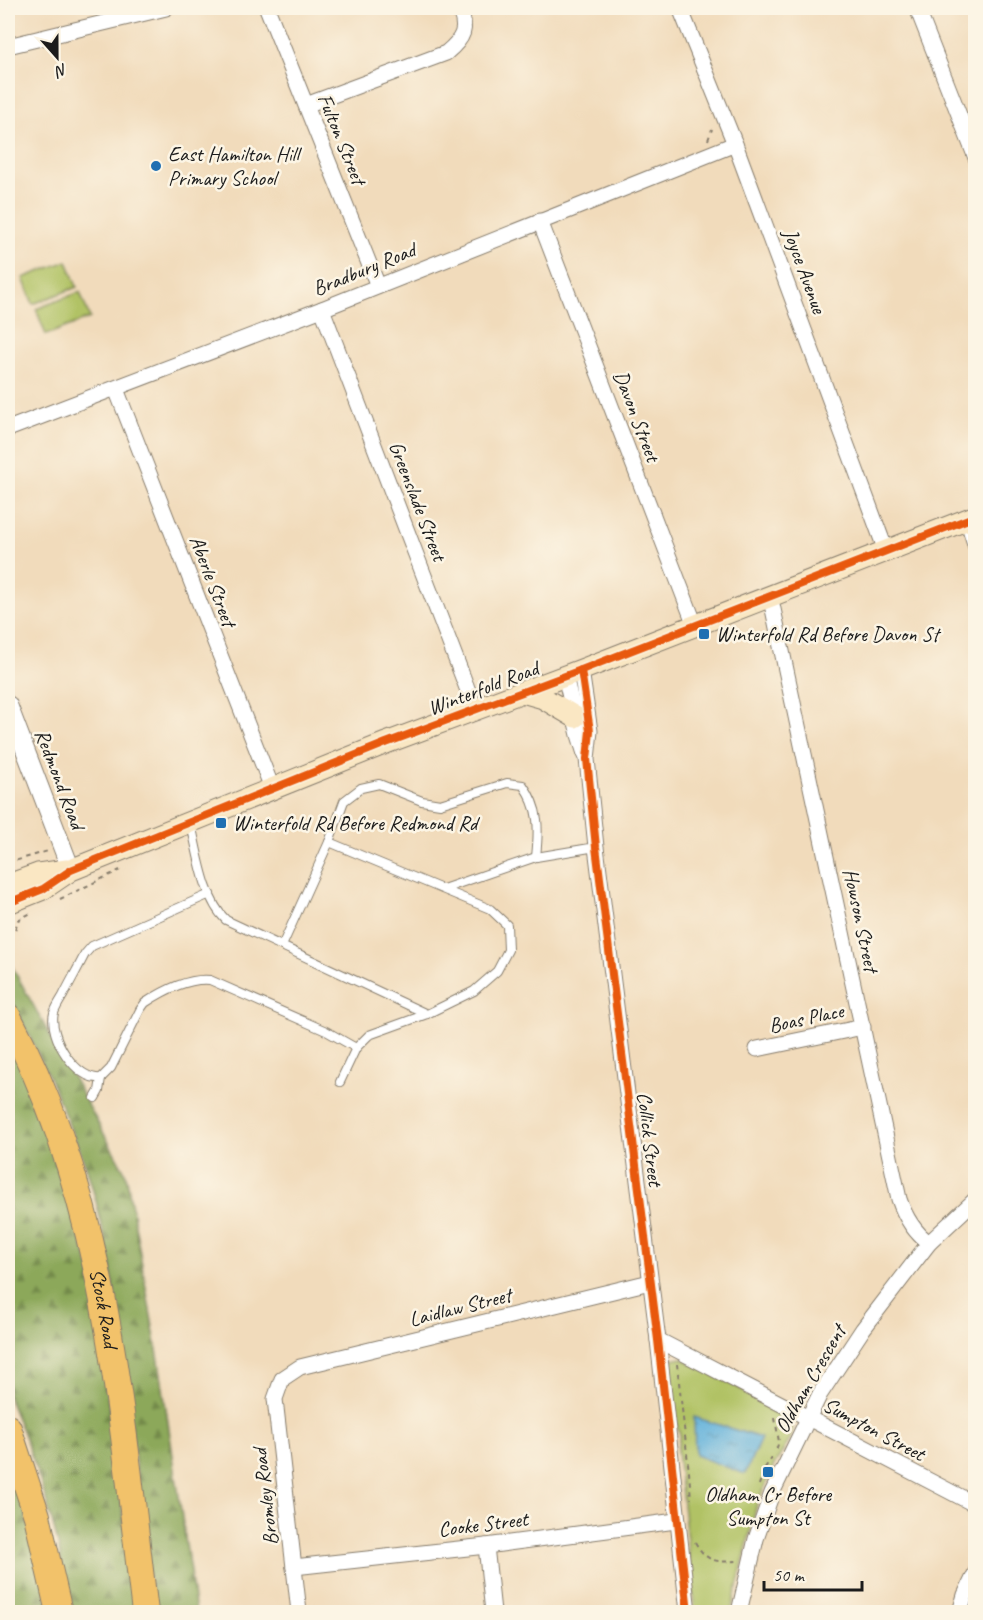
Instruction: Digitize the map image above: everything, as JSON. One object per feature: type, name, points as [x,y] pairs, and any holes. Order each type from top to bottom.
[{"type":"highway","name":"Stock Road","points":[[8,1017],[58,1132],[75,1182],[95,1257],[113,1354],[145,1612]]},
{"type":"highway","points":[[8,1428],[37,1516],[59,1612]]},
{"type":"main road","name":"Winterfold Road","points":[[8,903],[43,889],[70,870],[272,788],[971,518]]},
{"type":"main road","points":[[522,692],[543,698],[574,717]]},
{"type":"main road","name":"Winterfold Road","points":[[8,885],[38,874],[70,870]]},
{"type":"street","points":[[8,46],[166,8]]},
{"type":"street","name":"Fulton Street","points":[[267,8],[378,286]]},
{"type":"street","points":[[306,105],[446,53],[459,42],[465,22],[459,8]]},
{"type":"street","name":"Joyce Avenue","points":[[680,8],[735,144],[886,551]]},
{"type":"street","points":[[917,8],[975,158]]},
{"type":"street","name":"Bradbury Road","points":[[8,429],[322,309],[735,144]]},
{"type":"street","name":"Davon Street","points":[[540,222],[695,625]]},
{"type":"street","name":"Greenslade Street","points":[[322,309],[475,709]]},
{"type":"street","name":"Aberle Street","points":[[116,389],[272,788]]},
{"type":"street","points":[[971,518],[975,547]]},
{"type":"street","name":"Howson Street","points":[[770,595],[899,1200],[903,1214],[929,1244]]},
{"type":"street","name":"Collick Street","points":[[573,673],[574,717],[587,759],[658,1340],[676,1521],[688,1612]]},
{"type":"street","name":"Collick Street","points":[[573,673],[590,731],[587,759]]},
{"type":"street","name":"Redmond Road","points":[[8,705],[70,870]]},
{"type":"street","name":"Boas Place","points":[[757,1049],[863,1027]]},
{"type":"street","name":"Oldham Crescent","points":[[739,1612],[750,1562],[772,1493],[820,1394],[843,1358],[929,1244],[975,1199]]},
{"type":"street","name":"Laidlaw Street","points":[[282,1379],[300,1367],[650,1282]]},
{"type":"street","name":"Sumpton Street","points":[[658,1340],[975,1505]]},
{"type":"street","name":"Bromley Road","points":[[282,1379],[275,1399],[299,1612]]},
{"type":"street","name":"Cooke Street","points":[[294,1567],[486,1546],[676,1521]]},
{"type":"street","points":[[486,1546],[493,1612]]},
{"type":"street","points":[[960,1612],[975,1572]]},
{"type":"lane","points":[[282,946],[329,843],[344,801],[361,788],[379,784],[422,801],[440,804],[507,783],[523,785],[533,798],[539,827],[536,857]]},
{"type":"lane","points":[[190,823],[210,894],[220,914],[226,920],[427,1014]]},
{"type":"lane","points":[[329,843],[490,909],[507,925],[508,950],[497,971],[474,991],[427,1014],[369,1035],[356,1048],[340,1082]]},
{"type":"lane","points":[[443,890],[536,857],[596,847]]},
{"type":"lane","points":[[101,1078],[88,1077],[76,1069],[70,1062],[54,1024],[54,1013],[85,954],[92,946],[210,894]]},
{"type":"lane","points":[[95,1098],[99,1091],[101,1078],[111,1068],[145,1004],[190,981],[200,979],[210,980],[316,1026],[356,1048]]},
{"type":"path","points":[[8,863],[51,851]]},
{"type":"path","points":[[59,900],[120,870]]},
{"type":"path","points":[[8,934],[15,930],[18,920],[39,910]]},
{"type":"path","points":[[675,1348],[689,1472],[690,1504]]},
{"type":"path","points":[[693,1537],[704,1556],[713,1560],[750,1562]]},
{"type":"green space","points":[[67,261],[77,287],[33,304],[23,278]]},
{"type":"green space","points":[[80,292],[90,318],[46,335],[36,309]]},
{"type":"green space","points":[[8,959],[126,1174],[159,1361],[196,1612],[154,1612],[110,1261],[86,1166],[48,1074],[8,992]]},
{"type":"green space","points":[[8,1035],[39,1102],[91,1272],[136,1612],[69,1612],[60,1555],[51,1518],[35,1465],[8,1397]]},
{"type":"green space","points":[[682,1358],[784,1412],[790,1420],[792,1430],[790,1440],[774,1465],[757,1504],[731,1612],[695,1612],[677,1451],[680,1434],[671,1412],[667,1366],[672,1360]]},
{"type":"green space","points":[[8,1457],[34,1541],[50,1612],[8,1612]]},
{"type":"water","points":[[694,1417],[761,1438],[745,1474],[695,1455]]},
{"type":"cycle path","points":[[8,903],[43,889],[71,870],[386,743],[581,670],[976,516]]},
{"type":"cycle path","points":[[581,670],[590,731],[587,759],[596,847],[658,1340],[688,1612]]},
{"type":"place","name":"East Hamilton Hill Primary School","points":[[156,166]]},
{"type":"place","name":"Winterfold Rd Before Davon St","points":[[704,634]]},
{"type":"place","name":"Winterfold Rd Before Redmond Rd","points":[[221,823]]},
{"type":"place","name":"Oldham Cr Before Sumpton St","points":[[768,1472]]}]
